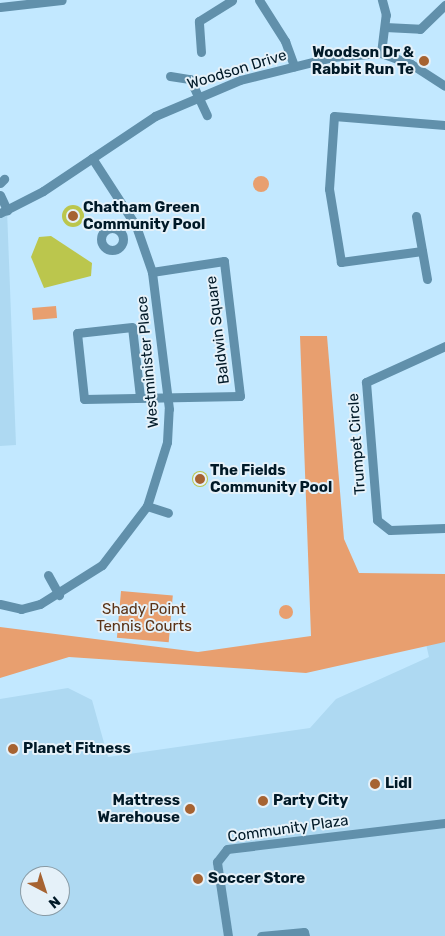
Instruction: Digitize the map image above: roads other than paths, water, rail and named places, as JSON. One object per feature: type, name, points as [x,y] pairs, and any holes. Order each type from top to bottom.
[{"type":"street","points":[[0,7],[62,0]]},
{"type":"street","points":[[200,52],[199,21],[232,0]]},
{"type":"street","points":[[259,0],[285,41],[294,66]]},
{"type":"street","points":[[381,53],[385,27],[382,0]]},
{"type":"street","points":[[385,27],[420,29],[445,5]]},
{"type":"street","name":"Woodson Drive","points":[[4,211],[92,158],[155,116],[200,94],[294,66],[381,53],[411,64],[445,86]]},
{"type":"street","points":[[170,76],[186,76],[200,94],[207,115]]},
{"type":"street","points":[[422,251],[341,262],[329,189],[334,116],[445,125]]},
{"type":"street","name":"Westminister Place","points":[[0,604],[21,608],[59,595],[102,565],[147,506],[167,442],[167,396],[152,272],[136,226],[92,158]]},
{"type":"street","points":[[0,195],[4,211]]},
{"type":"street","points":[[416,216],[427,279]]},
{"type":"street","points":[[122,236],[136,226]]},
{"type":"street","name":"Baldwin Square","points":[[152,272],[224,261],[240,396],[167,396]]},
{"type":"street","points":[[140,396],[132,327],[77,333],[84,399],[167,396]]},
{"type":"street","name":"Trumpet Circle","points":[[445,346],[366,382],[377,520],[390,530],[445,528]]},
{"type":"street","points":[[147,506],[168,513]]},
{"type":"street","points":[[48,575],[59,595]]},
{"type":"street","name":"Community Plaza","points":[[228,936],[217,862],[221,852],[445,823]]},
{"type":"street","points":[[261,936],[304,932],[305,936]]},
{"type":"place","name":"Woodson Dr & Rabbit Run Te","points":[[424,61]]},
{"type":"place","name":"Chatham Green Community Pool","points":[[73,216]]},
{"type":"place","name":"The Fields Community Pool","points":[[200,479]]},
{"type":"place","name":"Planet Fitness","points":[[13,749]]},
{"type":"place","name":"Lidl","points":[[375,784]]},
{"type":"place","name":"Party City","points":[[263,801]]},
{"type":"place","name":"Mattress Warehouse","points":[[190,809]]},
{"type":"place","name":"Soccer Store","points":[[198,879]]},
{"type":"park label","name":"Shady Point Tennis Courts","points":[[144,618]]}]
